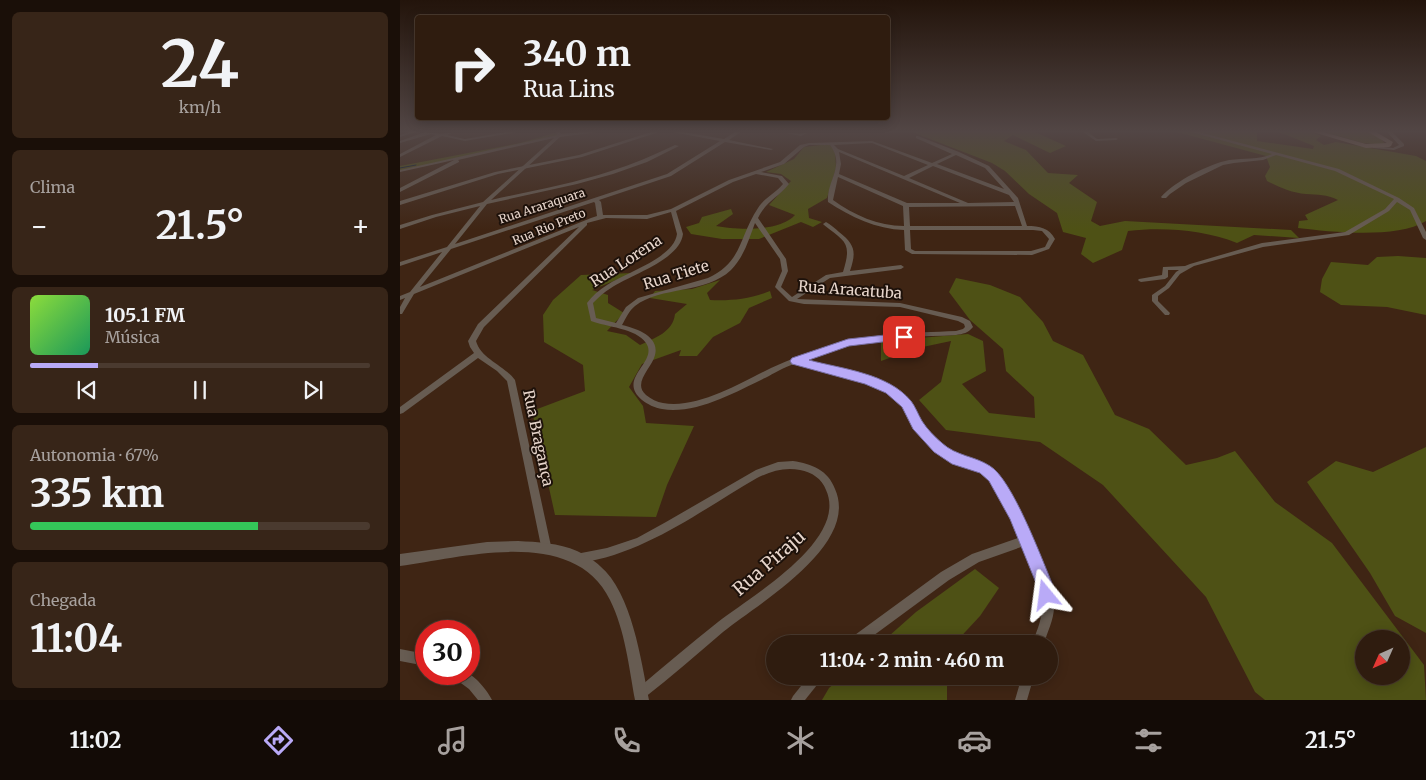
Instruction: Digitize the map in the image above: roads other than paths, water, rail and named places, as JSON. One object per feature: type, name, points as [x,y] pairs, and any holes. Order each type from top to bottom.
[{"type":"street","points":[[400,172],[428,165]]},
{"type":"street","points":[[400,190],[449,165]]},
{"type":"street","points":[[400,312],[412,293],[486,202],[526,165]]},
{"type":"street","points":[[400,203],[497,173],[541,165]]},
{"type":"street","points":[[400,227],[446,211],[612,172],[635,165]]},
{"type":"street","name":"Rua Araraquara","points":[[400,264],[676,172],[688,165]]},
{"type":"street","name":"Rua Rio Preto","points":[[400,298],[588,221],[600,217],[647,217],[673,210],[731,181],[777,165]]},
{"type":"street","points":[[838,165],[837,176],[829,198],[832,203],[880,225],[907,228],[1025,228],[1046,231],[1052,239],[1050,244],[1040,251],[1023,254],[914,253],[908,250],[907,228],[906,205]]},
{"type":"street","points":[[873,165],[968,204]]},
{"type":"street","points":[[904,178],[931,165]]},
{"type":"street","points":[[934,165],[1012,194]]},
{"type":"street","points":[[985,165],[1004,183],[1012,194],[1025,228]]},
{"type":"street","points":[[1164,197],[1172,190],[1220,165]]},
{"type":"street","points":[[1315,165],[1337,170],[1412,208],[1426,238]]},
{"type":"street","name":"Rua Tiete","points":[[618,326],[629,308],[642,298],[691,287],[721,274],[734,263],[755,218],[767,200],[786,184],[780,177],[766,174],[751,174]]},
{"type":"street","points":[[837,176],[906,205],[1017,204]]},
{"type":"street","points":[[997,189],[1004,183]]},
{"type":"street","points":[[947,205],[951,197]]},
{"type":"street","points":[[1142,280],[1165,277],[1165,268],[1184,268],[1262,245],[1347,234],[1383,212],[1397,199]]},
{"type":"street","points":[[594,200],[598,202],[600,217]]},
{"type":"street","name":"Rua Lorena","points":[[673,210],[680,236],[676,245],[658,260],[597,293],[590,303],[593,319],[602,324],[618,326],[637,333],[652,347],[652,356],[640,371],[637,385],[640,394],[648,401],[665,406],[684,406],[711,399],[796,361]]},
{"type":"street","name":"Rua Aracatuba","points":[[755,218],[783,259],[785,271],[778,287],[791,300],[900,305],[960,320],[967,323],[969,327],[965,331],[956,333],[848,342],[796,361]]},
{"type":"street","points":[[400,412],[478,354],[473,348],[472,341],[475,333],[588,221]]},
{"type":"street","points":[[826,224],[850,244],[853,254],[846,273]]},
{"type":"street","points":[[558,234],[568,235],[569,241]]},
{"type":"street","points":[[791,300],[828,276],[900,267]]},
{"type":"street","points":[[1167,313],[1155,301],[1155,295],[1167,287],[1184,268]]},
{"type":"street","name":"Rua Bragança","points":[[478,354],[504,370],[511,380],[546,546]]},
{"type":"street","points":[[796,361],[868,380],[890,390],[906,404],[918,425],[938,448],[957,460],[985,469],[994,477],[1027,540],[1044,583],[1048,607],[1040,635]]},
{"type":"street","name":"Rua Piraju","points":[[580,558],[601,555],[625,548],[648,537],[756,474],[777,467],[798,465],[815,470],[828,482],[835,498],[834,518],[826,536],[813,552],[641,697]]},
{"type":"street","points":[[864,635],[945,576],[976,558],[1027,540]]},
{"type":"street","points":[[400,560],[521,546],[546,546],[580,558],[598,570],[615,594],[626,626],[641,697]]},
{"type":"street","points":[[400,655],[415,658]]},
{"type":"street","points":[[473,685],[486,700]]},
{"type":"street","points":[[797,700],[810,685]]},
{"type":"street","points":[[1021,700],[1025,685]]},
{"type":"waterway","points":[[400,168],[416,165]]}]
